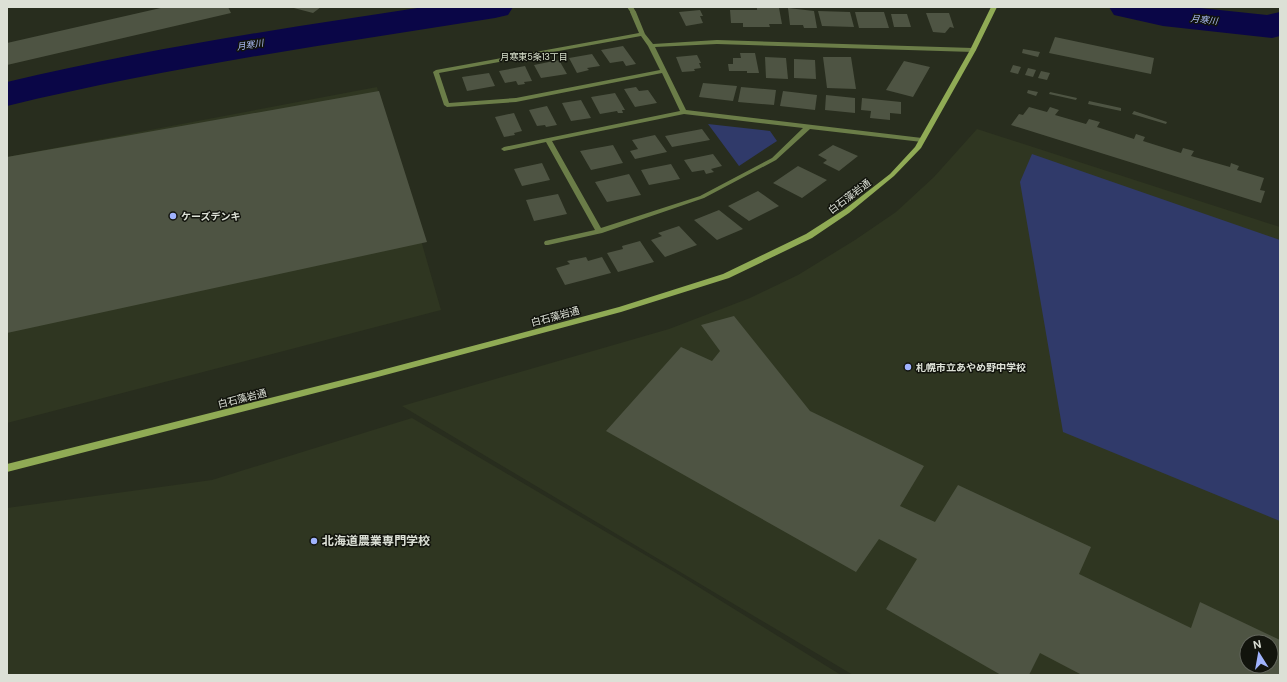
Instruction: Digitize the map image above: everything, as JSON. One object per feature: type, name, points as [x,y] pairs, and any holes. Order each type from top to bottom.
[{"type":"main road","name":"白石藻岩通","points":[[7,468],[374,375],[620,309],[726,276],[809,236],[847,211],[892,175],[918,148],[973,50],[994,7]]},
{"type":"street","points":[[632,9],[642,34],[651,46],[684,112]]},
{"type":"street","points":[[642,34],[436,72],[447,106],[516,100],[663,71]]},
{"type":"street","points":[[651,46],[717,42],[973,50]]},
{"type":"street","points":[[504,149],[684,112],[808,128],[922,140]]},
{"type":"street","points":[[548,243],[599,230],[702,197],[774,159],[808,128]]},
{"type":"street","points":[[548,140],[599,230]]},
{"type":"shaded area","points":[[377,87],[441,310],[7,423],[7,157]]},
{"type":"shaded area","points":[[708,124],[770,131],[777,141],[739,166]]},
{"type":"shaded area","name":"札幌市立あやめ野中学校","points":[[977,129],[1280,227],[1280,675],[853,675],[402,406],[669,329],[750,298],[798,275],[855,240],[896,212],[934,177]]},
{"type":"shaded area","points":[[1032,154],[1280,240],[1280,521],[1063,432],[1020,182]]},
{"type":"shaded area","name":"北海道農業専門学校","points":[[412,418],[676,573],[841,675],[7,675],[7,508],[212,480]]},
{"type":"building","points":[[165,7],[228,7],[231,13],[7,65],[7,43]]},
{"type":"building","points":[[290,7],[321,7],[313,13]]},
{"type":"building","points":[[757,8],[779,8],[782,24],[769,24],[770,27],[743,27],[743,23],[731,23],[730,10],[757,10]]},
{"type":"building","points":[[788,8],[814,11],[817,28],[804,28],[803,25],[790,25]]},
{"type":"building","points":[[700,10],[703,16],[700,16],[703,23],[686,26],[679,12]]},
{"type":"building","points":[[818,11],[850,12],[854,27],[822,26]]},
{"type":"building","points":[[855,12],[884,12],[889,28],[859,28]]},
{"type":"building","points":[[926,13],[949,13],[954,28],[950,27],[945,33],[933,32]]},
{"type":"building","points":[[891,14],[907,14],[911,27],[894,27]]},
{"type":"building","points":[[1055,37],[1154,58],[1151,74],[1049,53]]},
{"type":"building","points":[[623,46],[636,64],[626,66],[623,61],[610,63],[601,50]]},
{"type":"building","points":[[1023,49],[1040,52],[1038,57],[1022,53]]},
{"type":"building","points":[[740,53],[755,53],[759,73],[729,71],[728,64],[733,64],[733,58],[741,58]]},
{"type":"building","points":[[592,54],[600,66],[587,68],[589,70],[577,73],[569,58]]},
{"type":"building","points":[[697,55],[701,63],[699,63],[701,68],[694,69],[695,71],[682,72],[676,57]]},
{"type":"building","points":[[765,57],[786,58],[788,79],[766,78]]},
{"type":"building","points":[[823,57],[851,57],[856,89],[827,88]]},
{"type":"building","points":[[794,59],[815,60],[816,79],[794,78]]},
{"type":"building","points":[[559,60],[567,74],[541,78],[534,65]]},
{"type":"building","points":[[904,61],[930,67],[913,97],[886,90]]},
{"type":"building","points":[[1013,65],[1021,67],[1018,74],[1010,72]]},
{"type":"building","points":[[525,66],[532,81],[524,82],[525,84],[518,85],[516,81],[505,83],[499,71]]},
{"type":"building","points":[[1028,68],[1036,70],[1033,77],[1025,75]]},
{"type":"building","points":[[1041,71],[1050,73],[1047,80],[1038,78]]},
{"type":"building","points":[[489,73],[495,86],[467,91],[462,77]]},
{"type":"building","points":[[703,83],[737,86],[733,101],[699,97]]},
{"type":"building","points":[[636,87],[639,91],[648,90],[657,103],[635,107],[624,89]]},
{"type":"building","points":[[741,87],[776,90],[774,105],[738,102]]},
{"type":"building","points":[[1028,90],[1038,92],[1036,96],[1027,93]]},
{"type":"building","points":[[379,91],[427,242],[7,333],[7,157]]},
{"type":"building","points":[[783,91],[817,95],[815,110],[780,106]]},
{"type":"building","points":[[1050,92],[1077,98],[1076,100],[1049,94]]},
{"type":"building","points":[[615,93],[625,110],[622,110],[623,113],[618,113],[617,111],[600,114],[591,97]]},
{"type":"building","points":[[826,95],[855,98],[855,113],[825,110]]},
{"type":"building","points":[[862,98],[901,102],[901,114],[890,113],[890,120],[870,118],[871,111],[861,110]]},
{"type":"building","points":[[581,100],[591,118],[571,121],[562,103]]},
{"type":"building","points":[[1089,101],[1121,108],[1121,111],[1088,104]]},
{"type":"building","points":[[547,106],[557,125],[546,127],[545,125],[537,126],[529,110]]},
{"type":"building","points":[[1029,107],[1047,112],[1050,107],[1059,110],[1055,115],[1086,124],[1089,119],[1100,122],[1097,127],[1134,139],[1136,134],[1145,137],[1143,141],[1181,153],[1183,148],[1194,151],[1191,156],[1230,167],[1231,163],[1239,166],[1237,170],[1264,178],[1260,190],[1265,191],[1261,203],[1011,125],[1019,114],[1023,115]]},
{"type":"building","points":[[1134,111],[1167,122],[1166,124],[1132,114]]},
{"type":"building","points":[[514,113],[522,131],[514,133],[515,135],[504,137],[495,117]]},
{"type":"building","points":[[702,129],[710,140],[672,147],[665,136]]},
{"type":"building","points":[[655,135],[667,152],[635,159],[630,151],[638,149],[632,140]]},
{"type":"building","points":[[613,145],[623,163],[591,170],[580,151]]},
{"type":"building","points":[[833,145],[858,156],[839,171],[823,163],[827,160],[818,155]]},
{"type":"building","points":[[713,154],[722,166],[711,169],[714,172],[706,174],[704,170],[692,172],[684,160]]},
{"type":"building","points":[[542,163],[550,180],[522,186],[514,169]]},
{"type":"building","points":[[671,164],[680,179],[649,185],[641,170]]},
{"type":"building","points":[[798,166],[827,180],[802,198],[773,183]]},
{"type":"building","points":[[629,174],[641,195],[607,202],[595,182]]},
{"type":"building","points":[[758,191],[779,206],[749,221],[728,206]]},
{"type":"building","points":[[558,194],[567,214],[534,221],[526,200]]},
{"type":"building","points":[[719,210],[743,229],[717,240],[694,220]]},
{"type":"building","points":[[679,226],[697,245],[665,257],[651,240],[662,236],[658,233]]},
{"type":"building","points":[[640,241],[654,262],[618,272],[607,253],[623,249],[622,246]]},
{"type":"building","points":[[586,257],[588,261],[602,257],[611,273],[565,285],[556,268],[570,264],[567,261]]},
{"type":"building","points":[[734,316],[810,411],[924,466],[900,506],[935,522],[958,485],[1091,547],[1079,574],[1191,628],[1200,602],[1267,634],[1239,634],[1239,674],[1279,674],[1280,640],[1280,675],[1082,675],[1040,653],[1029,675],[1001,675],[886,609],[917,559],[879,539],[856,572],[606,431],[681,347],[712,361],[720,351],[701,325]]},
{"type":"waterway","name":"月寒川","points":[[7,94],[189,55],[495,7]]},
{"type":"waterway","name":"月寒川","points":[[1127,7],[1163,15],[1272,27],[1280,23]]},
{"type":"place","name":"ケーズデンキ","points":[[173,216]]},
{"type":"place","name":"札幌市立あやめ野中学校","points":[[908,367]]},
{"type":"place","name":"北海道農業専門学校","points":[[314,541]]},
{"type":"district","name":"月寒東5条13丁目","points":[[534,57]]}]
